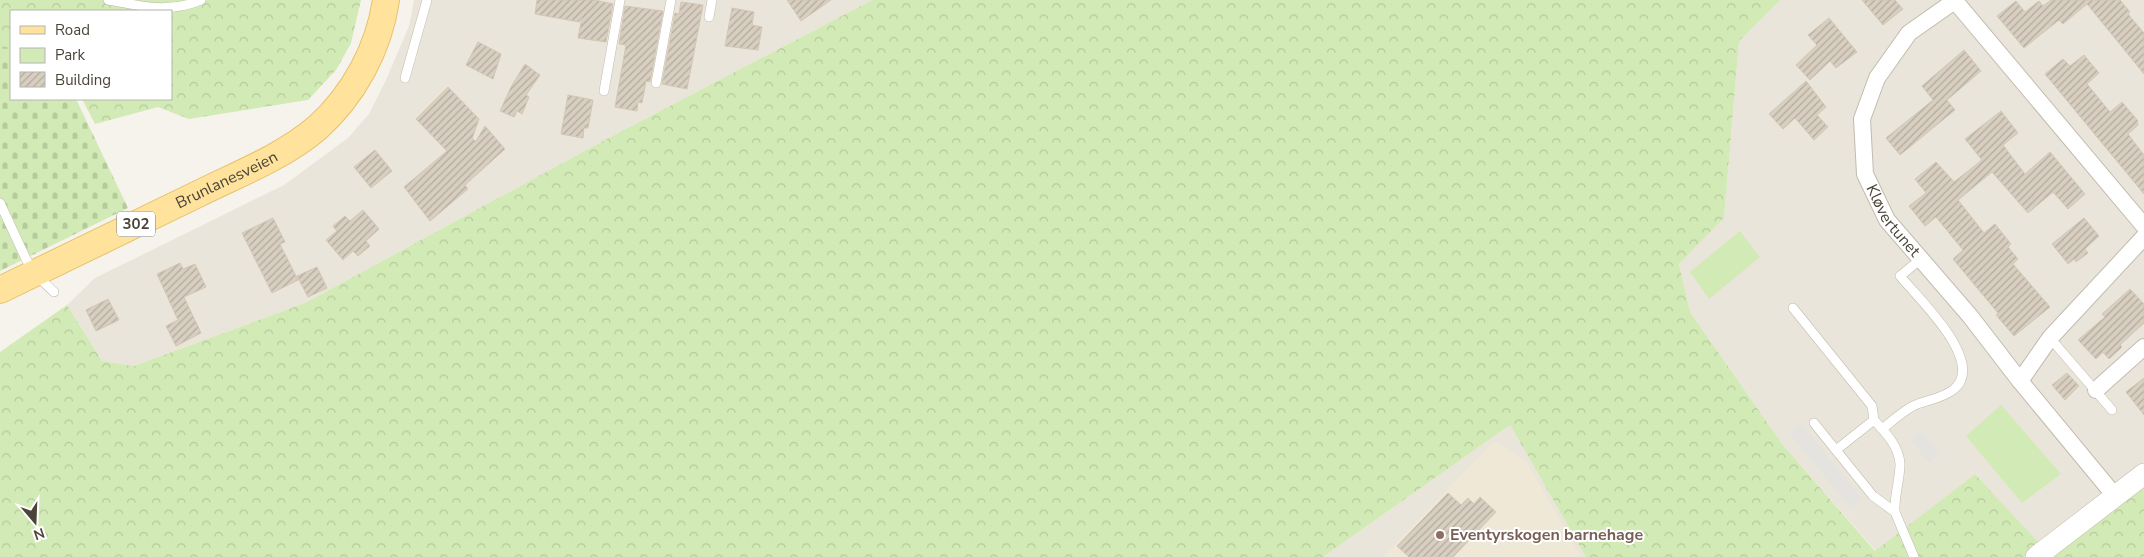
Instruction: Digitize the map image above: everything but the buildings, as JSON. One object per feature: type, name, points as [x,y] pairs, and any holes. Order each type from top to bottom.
[{"type":"main road","name":"Brunlanesveien","points":[[0,290],[257,165],[300,141],[317,128],[350,91],[364,67],[380,26],[386,0]]},
{"type":"street","name":"Kløvertunet","points":[[2115,496],[2020,381],[1970,316],[1887,220],[1865,174],[1862,119],[1878,78],[1909,33],[1956,1],[2144,226]]},
{"type":"street","points":[[2020,381],[2050,338],[2144,237]]},
{"type":"street","points":[[2096,390],[2144,347]]},
{"type":"street","points":[[2036,557],[2144,474]]},
{"type":"lane","points":[[108,0],[160,10],[184,7],[201,0]]},
{"type":"lane","points":[[405,78],[427,0]]},
{"type":"lane","points":[[604,91],[620,0]]},
{"type":"lane","points":[[656,83],[671,0]]},
{"type":"lane","points":[[709,17],[712,0]]},
{"type":"lane","points":[[0,203],[26,260],[34,273],[54,292]]},
{"type":"lane","points":[[1882,429],[1906,410],[1952,390],[1959,384],[1963,373],[1958,350],[1942,324],[1900,276],[1921,259]]},
{"type":"lane","points":[[1793,308],[1872,406],[1874,420],[1890,438],[1900,463],[1894,496],[1895,512],[1914,557]]},
{"type":"lane","points":[[2050,338],[2112,410]]},
{"type":"lane","points":[[1836,450],[1874,420]]},
{"type":"lane","points":[[1814,423],[1873,496],[1895,512]]},
{"type":"shaded area","points":[[414,0],[872,0],[603,141],[305,303],[134,366],[102,361],[67,305],[95,278],[284,185],[348,138],[369,114],[386,80],[409,26]]},
{"type":"shaded area","points":[[1780,0],[2144,0],[2144,482],[2048,554],[1975,474],[1876,551],[1783,445],[1690,312],[1679,264],[1724,218],[1739,41]]},
{"type":"shaded area","points":[[1802,424],[1862,499],[1851,508],[1790,434]]},
{"type":"shaded area","points":[[1510,425],[1586,557],[1323,557]]},
{"type":"shaded area","points":[[1921,431],[1940,454],[1929,463],[1910,440]]},
{"type":"shaded area","points":[[1494,441],[1526,461],[1581,557],[1383,557]]},
{"type":"green space","points":[[0,0],[361,0],[351,43],[336,70],[308,100],[189,119],[158,107],[95,124],[83,100],[172,100],[172,10],[10,10],[10,51],[0,49]]},
{"type":"green space","points":[[872,0],[1780,0],[1739,41],[1724,218],[1679,264],[1690,312],[1783,445],[1875,551],[1975,474],[2049,554],[2144,482],[2144,557],[1586,557],[1510,425],[1323,557],[0,557],[0,352],[67,305],[102,361],[134,366],[305,303],[603,141]]},
{"type":"green space","points":[[0,46],[10,48],[10,100],[76,100],[128,208],[0,271]]},
{"type":"green space","points":[[1740,231],[1760,257],[1709,299],[1690,272]]},
{"type":"green space","points":[[2001,405],[2061,474],[2022,503],[1966,436]]},
{"type":"place","name":"Eventyrskogen barnehage","points":[[1440,535]]}]
